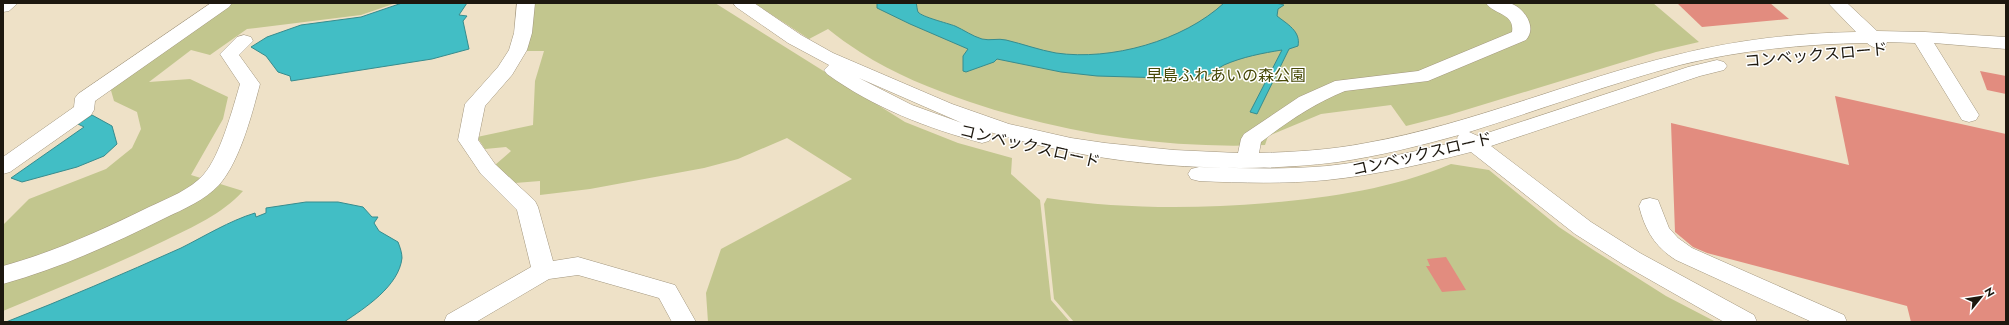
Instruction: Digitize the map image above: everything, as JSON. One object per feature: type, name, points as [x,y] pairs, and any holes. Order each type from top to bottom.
[{"type":"street","points":[[3,6],[9,3]]},
{"type":"street","points":[[3,168],[84,110],[84,98],[223,3]]},
{"type":"street","points":[[526,3],[523,33],[518,50],[505,70],[475,104],[468,140],[488,169],[527,207],[544,271]]},
{"type":"street","points":[[742,3],[804,46]]},
{"type":"street","points":[[1247,160],[1251,140],[1270,125],[1330,90],[1342,85],[1410,80],[1519,36],[1522,33],[1523,27],[1513,11],[1495,3]]},
{"type":"street","points":[[1837,3],[1878,43]]},
{"type":"street","points":[[3,275],[80,249],[179,201],[204,186],[213,178],[224,156],[246,99],[250,84],[229,54],[244,41]]},
{"type":"street","name":"コンベックスロード","points":[[804,46],[851,83],[896,106],[939,123],[1019,146],[1098,163],[1200,174],[1343,171],[1399,162],[1474,144],[1696,71],[1744,60],[1878,43]]},
{"type":"street","name":"コンベックスロード","points":[[804,46],[911,95],[971,119],[1023,134],[1065,144],[1137,155],[1197,160],[1247,160],[1308,158],[1368,150],[1455,129],[1678,60],[1761,45],[2006,43]]},
{"type":"street","points":[[1924,44],[1970,115]]},
{"type":"street","name":"コンベックスロード","points":[[1924,44],[2006,55]]},
{"type":"street","points":[[1455,129],[1583,228],[1632,259],[1744,322]]},
{"type":"street","points":[[1650,206],[1655,224],[1669,245],[1684,254],[1834,322]]},
{"type":"street","points":[[456,322],[544,271],[578,266],[667,291],[684,322]]},
{"type":"green space","points":[[226,3],[396,3],[361,15],[247,29],[210,55],[191,50],[149,82],[190,79],[228,97],[223,119],[191,175],[243,191],[226,207],[217,213],[146,250],[3,311],[3,225],[29,199],[106,169],[132,148],[141,129],[137,112],[114,101],[110,87]]},
{"type":"green space","points":[[532,3],[715,3],[905,122],[958,143],[1012,158],[1011,174],[1040,200],[1051,300],[1070,322],[708,322],[706,293],[721,249],[852,179],[787,138],[738,159],[704,168],[590,189],[540,195],[540,181],[515,183],[495,165],[511,151],[506,147],[485,149],[477,137],[533,125],[535,81],[544,51],[523,51]]},
{"type":"green space","name":"早島ふれあいの森公園","points":[[754,3],[1653,3],[1699,42],[1656,52],[1449,115],[1406,126],[1391,105],[1321,114],[1268,136],[1265,145],[1228,146],[1153,142],[1116,137],[1042,123],[1006,113],[970,102],[900,74],[873,60],[828,29],[809,39]]},
{"type":"green space","points":[[1451,164],[1489,170],[1559,227],[1666,296],[1716,322],[1074,322],[1054,299],[1044,204],[1047,198],[1075,202],[1158,207],[1268,203],[1361,191],[1406,180]]},
{"type":"water","points":[[402,3],[467,3],[459,15],[467,16],[463,21],[469,49],[432,59],[291,81],[290,76],[278,72],[266,56],[251,47],[267,37],[301,25],[361,17]]},
{"type":"water","points":[[877,3],[916,3],[920,14],[955,26],[982,39],[1003,39],[1050,52],[1077,55],[1123,51],[1167,38],[1188,28],[1224,3],[1276,3],[1284,5],[1278,9],[1277,16],[1289,25],[1295,32],[1298,46],[1289,49],[1257,114],[1250,112],[1282,50],[1231,62],[1200,79],[1097,76],[1061,72],[997,59],[994,62],[966,72],[963,71],[963,56],[968,49],[877,8]]},
{"type":"water","points":[[92,115],[112,126],[117,144],[104,156],[77,167],[22,182],[11,178],[84,127],[78,124]]},
{"type":"water","points":[[306,202],[338,202],[363,207],[372,217],[378,217],[374,223],[379,231],[398,242],[402,254],[400,268],[388,287],[371,303],[344,322],[6,322],[159,258],[236,220],[255,213],[256,217],[266,213],[266,208]]},
{"type":"building","points":[[1677,3],[1770,3],[1789,19],[1702,27]]},
{"type":"building","points":[[1980,71],[2006,76],[2006,94],[1987,90]]},
{"type":"building","points":[[1835,96],[2006,134],[2006,322],[1911,322],[1907,306],[1707,253],[1693,247],[1675,232],[1671,123],[1849,165]]},
{"type":"building","points":[[1446,257],[1466,290],[1442,292],[1426,266],[1430,266],[1427,259]]}]
